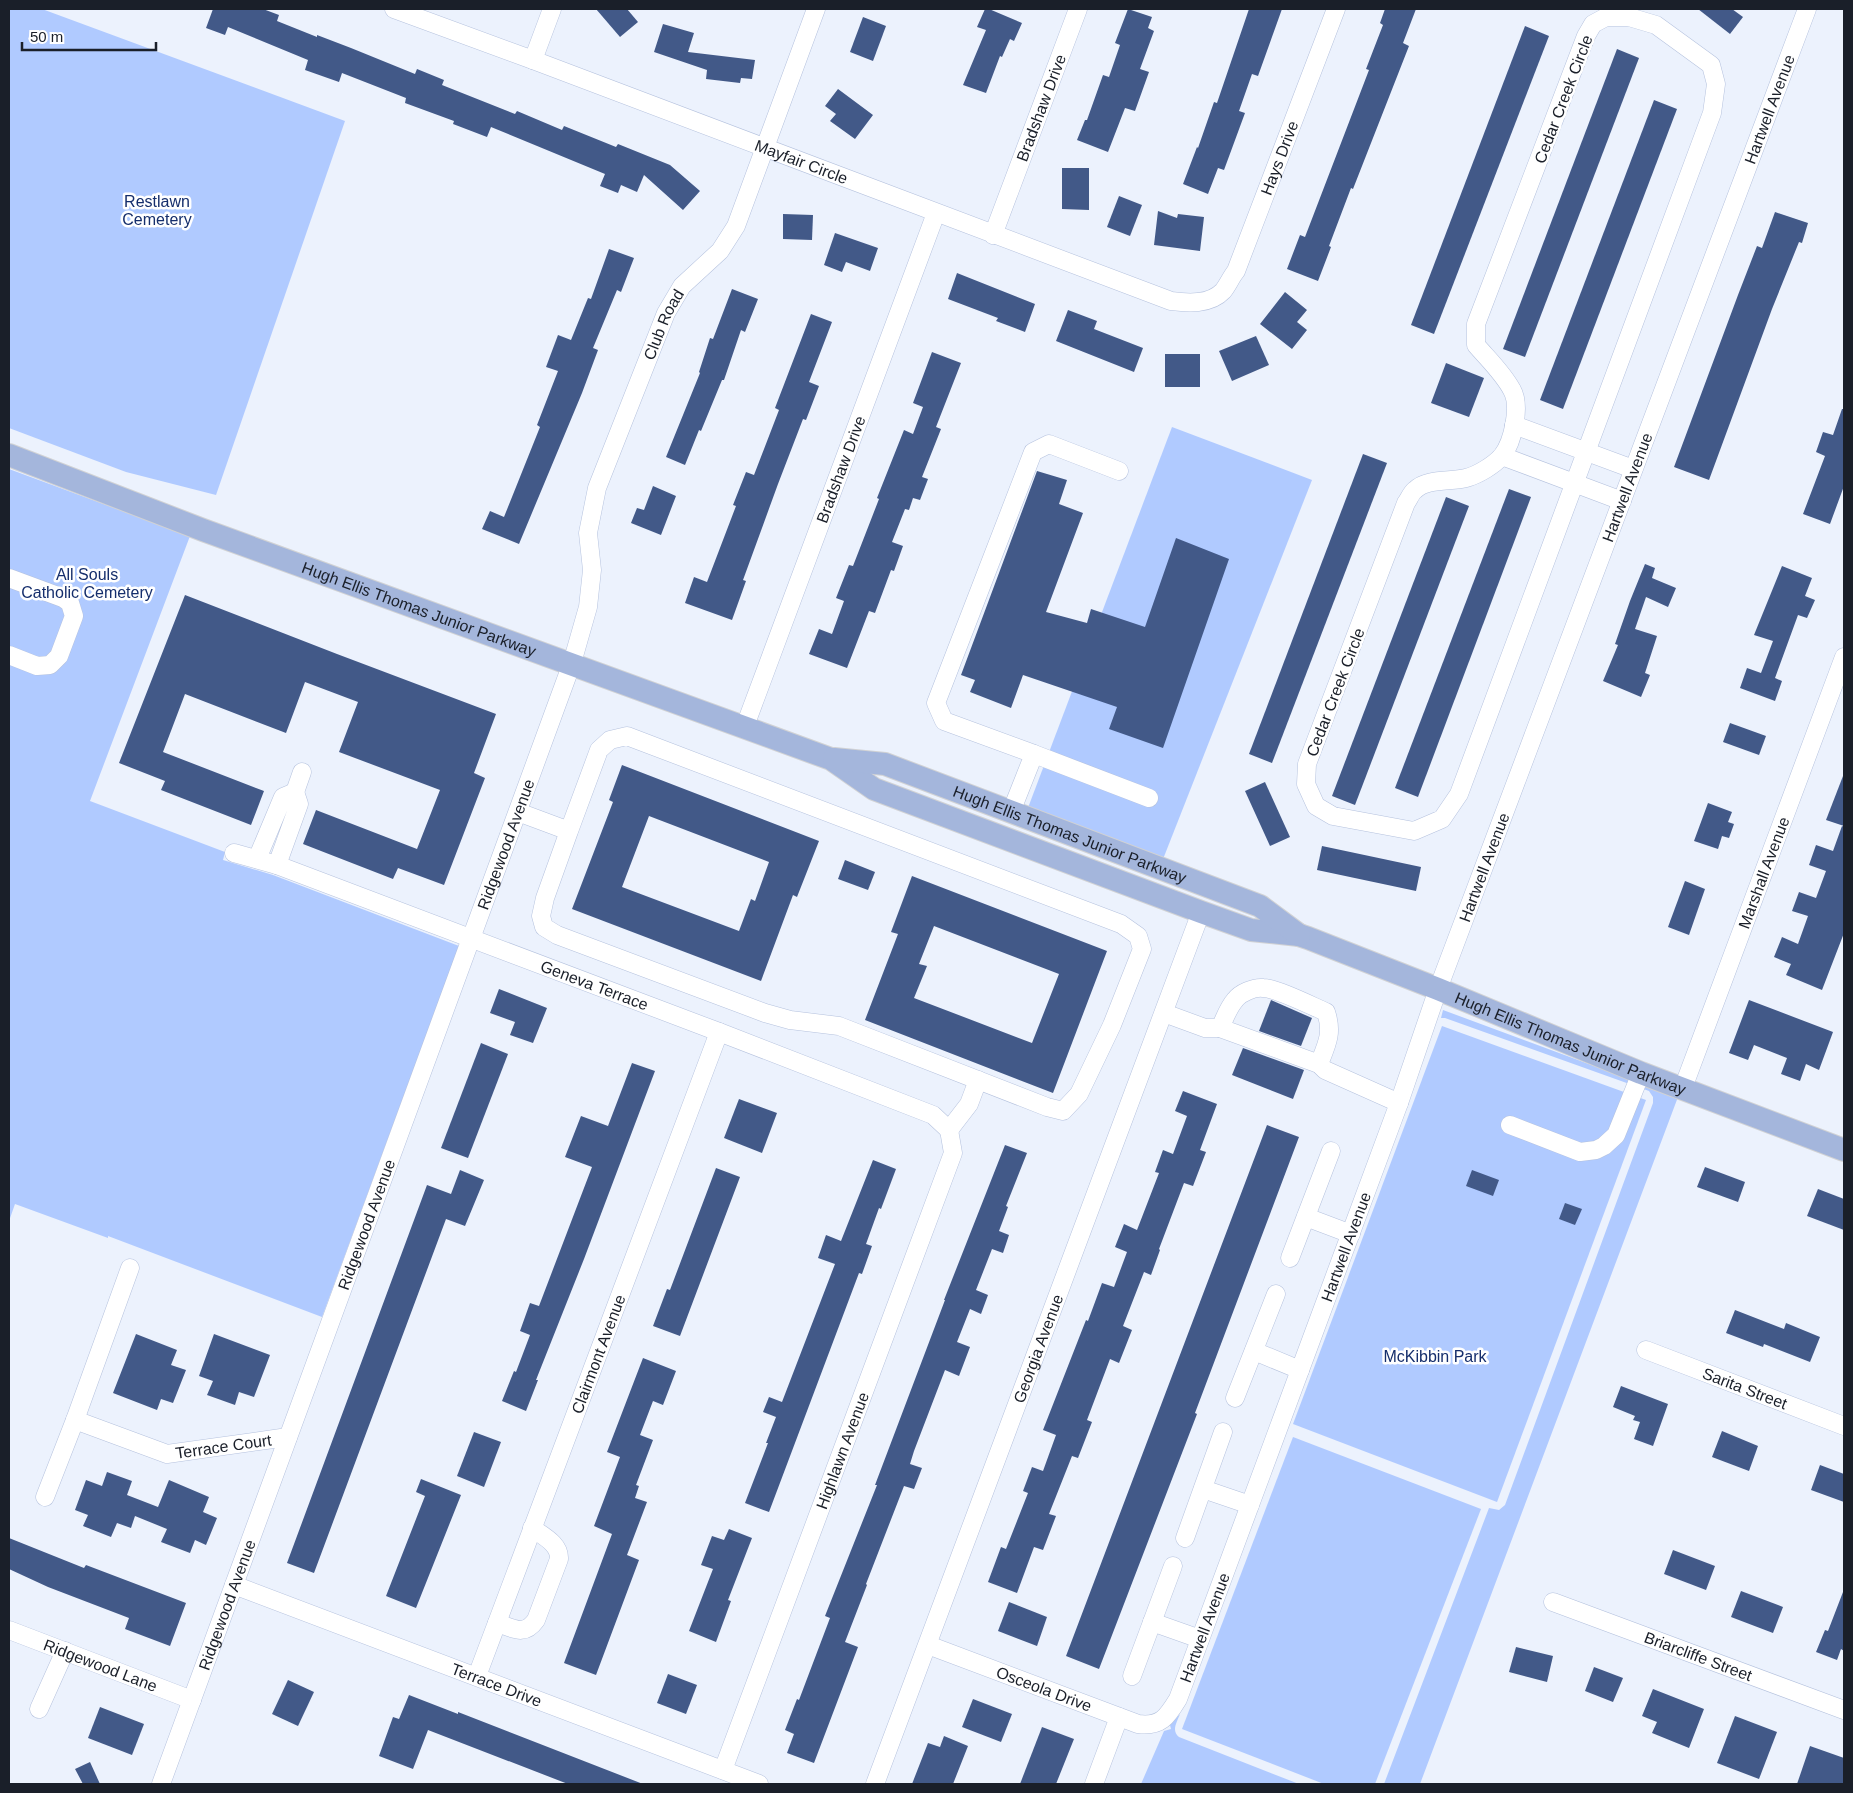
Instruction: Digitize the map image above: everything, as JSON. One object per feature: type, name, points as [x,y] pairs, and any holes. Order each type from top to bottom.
[{"type":"main road","name":"Hugh Ellis Thomas Junior Parkway","points":[[9,455],[212,533],[745,726],[831,759],[874,789],[1201,912],[1252,930],[1299,935],[1438,989],[1641,1072],[1844,1150]]},
{"type":"main road","name":"Hugh Ellis Thomas Junior Parkway","points":[[831,759],[885,764],[1260,906],[1299,935]]},
{"type":"street","name":"Mayfair Circle","points":[[394,9],[1170,301],[1190,304],[1211,299]]},
{"type":"street","points":[[532,60],[552,9]]},
{"type":"street","name":"Club Road","points":[[572,664],[588,607],[592,570],[588,533],[597,488],[666,313],[682,286],[720,251],[736,226],[816,9]]},
{"type":"street","name":"Bradshaw Drive","points":[[993,235],[1078,9]]},
{"type":"street","name":"Hays Drive","points":[[1211,299],[1222,292],[1236,271],[1336,9]]},
{"type":"street","name":"Hartwell Avenue","points":[[1160,1722],[1170,1713],[1178,1699],[1400,1103],[1438,989],[1806,9]]},
{"type":"street","name":"Cedar Creek Circle","points":[[1606,17],[1629,17],[1656,25],[1711,65],[1716,84],[1712,113],[1634,326],[1584,452],[1536,590],[1458,794],[1442,819],[1414,831],[1333,816],[1316,806],[1306,784],[1307,764],[1406,503],[1414,490],[1424,484],[1468,478],[1487,468],[1502,456],[1513,431],[1516,412],[1513,391],[1476,345],[1476,324],[1592,24],[1606,17]]},
{"type":"street","name":"Bradshaw Drive","points":[[745,726],[936,213]]},
{"type":"street","points":[[1514,425],[1633,469]]},
{"type":"street","points":[[1119,471],[1049,444],[1033,452],[936,703],[944,721],[1149,798]]},
{"type":"street","points":[[1502,456],[1622,501]]},
{"type":"street","points":[[9,578],[63,598],[70,603],[74,616],[59,656],[50,665],[37,666],[9,655]]},
{"type":"street","name":"Marshall Avenue","points":[[1683,1088],[1844,657]]},
{"type":"street","name":"Ridgewood Avenue","points":[[160,1784],[572,664]]},
{"type":"street","points":[[627,736],[1121,924],[1138,936],[1142,949],[1112,1025],[1079,1094],[1062,1111],[1047,1107],[839,1026],[790,1020],[765,1014],[557,935],[544,928],[541,916],[544,898],[569,831],[599,750],[610,740],[627,736]]},
{"type":"street","points":[[1011,812],[1034,754]]},
{"type":"street","points":[[277,865],[299,804],[295,792],[302,772]]},
{"type":"street","points":[[258,859],[283,797],[295,792]]},
{"type":"street","points":[[518,812],[569,831]]},
{"type":"street","name":"Geneva Terrace","points":[[234,853],[277,865],[933,1115],[948,1130]]},
{"type":"street","name":"Georgia Avenue","points":[[876,1784],[1201,912]]},
{"type":"street","points":[[1220,1028],[1236,998],[1249,990],[1263,988],[1274,990],[1326,1012],[1330,1024],[1329,1039],[1320,1064]]},
{"type":"street","points":[[1164,1013],[1205,1028],[1220,1028],[1320,1064],[1325,1070],[1400,1103]]},
{"type":"street","name":"Clairmont Avenue","points":[[477,1676],[719,1032]]},
{"type":"street","points":[[1510,1125],[1580,1152],[1596,1150],[1604,1146],[1616,1134],[1641,1072]]},
{"type":"street","points":[[948,1130],[969,1104],[978,1080]]},
{"type":"street","name":"Highlawn Avenue","points":[[723,1770],[953,1153],[948,1130]]},
{"type":"street","points":[[1290,1258],[1332,1151]]},
{"type":"street","points":[[1306,1216],[1351,1234]]},
{"type":"street","points":[[45,1497],[130,1268]]},
{"type":"street","points":[[1235,1398],[1276,1294]]},
{"type":"street","name":"Sarita Street","points":[[1646,1350],[1844,1426]]},
{"type":"street","points":[[1254,1351],[1300,1370]]},
{"type":"street","name":"Terrace Court","points":[[75,1420],[167,1454],[288,1437]]},
{"type":"street","points":[[1185,1538],[1223,1432]]},
{"type":"street","points":[[1203,1488],[1250,1506]]},
{"type":"street","points":[[497,1623],[517,1630],[525,1630],[531,1627],[536,1620],[559,1559],[560,1552],[556,1546],[532,1528]]},
{"type":"street","points":[[1132,1676],[1173,1566]]},
{"type":"street","name":"Terrace Drive","points":[[234,1585],[759,1784]]},
{"type":"street","name":"Briarcliffe Street","points":[[1553,1602],[1844,1710]]},
{"type":"street","points":[[1152,1622],[1200,1639]]},
{"type":"street","name":"Ridgewood Lane","points":[[9,1630],[192,1700]]},
{"type":"street","name":"Osceola Drive","points":[[928,1645],[1138,1724],[1149,1725],[1160,1722]]},
{"type":"street","points":[[39,1709],[65,1651]]},
{"type":"street","points":[[1094,1784],[1119,1717]]},
{"type":"green space","name":"Restlawn Cemetery","points":[[9,9],[42,9],[345,121],[216,495],[126,472],[9,428]]},
{"type":"green space","points":[[1172,427],[1312,480],[1156,877],[1023,821]]},
{"type":"green space","name":"All Souls Catholic Cemetery","points":[[9,469],[190,536],[90,801],[225,852],[223,860],[273,875],[459,946],[322,1317],[108,1236],[108,1238],[15,1204],[9,1221]]},
{"type":"green space","points":[[1443,1010],[1678,1097],[1420,1784],[1384,1784],[1489,1508],[1499,1510],[1505,1505],[1653,1103],[1653,1097],[1649,1091],[1441,1018]]},
{"type":"green space","name":"McKibbin Park","points":[[1442,1026],[1646,1100],[1497,1502],[1293,1424]]},
{"type":"green space","points":[[1293,1437],[1481,1509],[1375,1784],[1324,1784],[1182,1729]]},
{"type":"green space","points":[[1180,1714],[1175,1729],[1179,1737],[1299,1784],[1141,1784],[1164,1731],[1171,1729],[1170,1725]]},
{"type":"building","points":[[213,9],[263,9],[279,15],[277,21],[415,74],[417,69],[444,80],[442,85],[515,114],[517,111],[562,130],[564,126],[616,147],[618,144],[670,165],[700,191],[683,210],[644,175],[637,192],[621,185],[618,193],[600,186],[605,174],[491,127],[487,137],[453,124],[454,121],[405,103],[406,98],[342,73],[339,82],[305,70],[308,60],[228,27],[225,35],[206,28]]},
{"type":"building","points":[[596,9],[627,9],[638,22],[620,37]]},
{"type":"building","points":[[985,9],[1022,23],[1014,41],[1010,39],[1002,57],[1000,56],[986,93],[963,85],[986,30],[977,27]]},
{"type":"building","points":[[1128,9],[1152,17],[1148,28],[1154,31],[1140,69],[1149,72],[1135,111],[1125,108],[1108,152],[1077,140],[1085,120],[1087,120],[1103,75],[1109,77],[1120,45],[1115,43]]},
{"type":"building","points":[[1249,9],[1282,9],[1258,76],[1252,74],[1239,111],[1245,113],[1224,170],[1218,168],[1208,194],[1183,184],[1214,102],[1217,103]]},
{"type":"building","points":[[1385,9],[1416,9],[1403,43],[1409,46],[1353,189],[1351,188],[1318,281],[1287,269],[1300,235],[1305,237],[1369,70],[1366,69],[1383,25],[1380,23]]},
{"type":"building","points":[[1698,9],[1732,9],[1743,17],[1730,34]]},
{"type":"building","points":[[863,17],[886,26],[873,61],[850,52]]},
{"type":"building","points":[[663,24],[694,33],[688,52],[755,60],[752,79],[741,78],[740,83],[706,79],[707,70],[654,52]]},
{"type":"building","points":[[1525,26],[1549,36],[1434,334],[1411,325]]},
{"type":"building","points":[[1617,49],[1639,58],[1525,357],[1503,349]]},
{"type":"building","points":[[838,89],[873,115],[855,139],[830,121],[836,114],[825,106]]},
{"type":"building","points":[[1654,100],[1677,109],[1563,409],[1540,400]]},
{"type":"building","points":[[1062,168],[1089,168],[1089,210],[1062,209]]},
{"type":"building","points":[[1119,196],[1142,205],[1130,236],[1107,227]]},
{"type":"building","points":[[1158,211],[1177,218],[1178,214],[1204,217],[1200,251],[1154,245]]},
{"type":"building","points":[[1775,212],[1808,223],[1802,243],[1799,242],[1772,309],[1709,480],[1674,467],[1757,246],[1762,248]]},
{"type":"building","points":[[783,214],[813,215],[812,240],[783,239]]},
{"type":"building","points":[[835,233],[878,248],[870,271],[846,262],[842,272],[824,265]]},
{"type":"building","points":[[609,249],[634,258],[621,292],[617,290],[593,348],[598,350],[582,393],[519,544],[482,529],[490,511],[504,517],[540,427],[537,425],[558,371],[546,367],[558,335],[571,340],[588,298],[591,299]]},
{"type":"building","points":[[957,273],[1035,304],[1025,332],[996,321],[998,318],[948,299]]},
{"type":"building","points":[[732,289],[758,299],[745,332],[741,330],[724,380],[722,380],[701,431],[699,430],[685,465],[666,457],[700,373],[710,338],[713,339]]},
{"type":"building","points":[[1285,292],[1307,310],[1297,322],[1307,330],[1292,349],[1260,324]]},
{"type":"building","points":[[1068,310],[1097,321],[1094,329],[1143,348],[1134,372],[1056,341]]},
{"type":"building","points":[[811,314],[832,322],[809,382],[819,386],[806,420],[803,419],[778,484],[743,580],[746,581],[732,620],[685,603],[694,577],[707,582],[736,506],[733,505],[746,472],[754,475],[779,410],[775,408]]},
{"type":"building","points":[[1256,336],[1269,365],[1232,381],[1219,351]]},
{"type":"building","points":[[932,352],[961,363],[936,427],[941,429],[922,477],[928,479],[920,500],[913,498],[909,510],[905,509],[892,542],[903,546],[894,571],[891,570],[875,613],[869,611],[847,668],[809,654],[819,629],[832,634],[844,601],[836,598],[849,565],[853,566],[904,430],[913,434],[923,407],[913,403]]},
{"type":"building","points":[[1165,354],[1200,354],[1200,387],[1165,387]]},
{"type":"building","points":[[1446,363],[1484,378],[1469,417],[1431,403]]},
{"type":"building","points":[[1842,409],[1844,409],[1844,486],[1830,524],[1803,514],[1825,456],[1816,452],[1823,432],[1833,435]]},
{"type":"building","points":[[1363,454],[1387,463],[1272,763],[1249,754]]},
{"type":"building","points":[[1037,471],[1067,480],[1059,504],[1083,513],[1046,612],[1087,623],[1091,609],[1145,627],[1176,538],[1229,559],[1163,748],[1109,729],[1117,707],[1023,675],[1011,708],[970,692],[975,680],[961,675]]},
{"type":"building","points":[[653,486],[676,496],[661,535],[631,523],[637,508],[644,510]]},
{"type":"building","points":[[1509,489],[1531,497],[1418,797],[1395,788]]},
{"type":"building","points":[[1446,497],[1469,506],[1355,805],[1332,796]]},
{"type":"building","points":[[1645,564],[1655,568],[1652,578],[1676,588],[1668,607],[1646,597],[1635,629],[1657,636],[1645,673],[1650,675],[1641,697],[1603,681],[1618,645],[1615,644]]},
{"type":"building","points":[[1782,566],[1812,578],[1805,596],[1815,600],[1807,618],[1798,615],[1775,678],[1782,681],[1775,701],[1740,688],[1747,668],[1761,673],[1773,641],[1754,635]]},
{"type":"building","points":[[185,595],[496,714],[474,773],[485,778],[444,885],[398,868],[393,879],[303,844],[316,810],[417,849],[440,790],[339,752],[358,702],[305,682],[286,733],[185,694],[163,752],[264,791],[251,825],[161,790],[165,781],[119,763]]},
{"type":"building","points":[[1730,723],[1766,736],[1759,755],[1723,742]]},
{"type":"building","points":[[622,765],[819,841],[797,897],[793,895],[761,981],[572,909],[613,802],[609,800]],"holes":[[[649,816],[769,862],[755,901],[751,899],[739,931],[622,887]]]},
{"type":"building","points":[[1844,776],[1844,826],[1826,820]]},
{"type":"building","points":[[1265,782],[1290,837],[1270,846],[1245,791]]},
{"type":"building","points":[[1708,803],[1732,812],[1728,822],[1734,824],[1729,838],[1722,836],[1718,849],[1694,841]]},
{"type":"building","points":[[1842,826],[1844,827],[1844,933],[1822,990],[1786,975],[1791,964],[1774,957],[1782,937],[1798,944],[1808,916],[1792,911],[1799,892],[1816,898],[1826,871],[1809,865],[1816,845],[1833,851]]},
{"type":"building","points":[[1322,846],[1421,867],[1416,891],[1317,870]]},
{"type":"building","points":[[845,860],[875,872],[868,890],[838,879]]},
{"type":"building","points":[[912,876],[1107,951],[1053,1093],[865,1020],[898,934],[891,932]],"holes":[[[934,926],[1059,974],[1032,1043],[914,998],[927,966],[919,964]]]},
{"type":"building","points":[[1685,881],[1705,889],[1689,935],[1668,927]]},
{"type":"building","points":[[499,989],[547,1008],[533,1043],[510,1035],[515,1022],[490,1013]]},
{"type":"building","points":[[1271,1000],[1312,1018],[1301,1046],[1259,1031]]},
{"type":"building","points":[[1749,1000],[1833,1032],[1819,1070],[1806,1064],[1800,1081],[1781,1074],[1787,1058],[1754,1045],[1748,1060],[1729,1053]]},
{"type":"building","points":[[481,1043],[508,1054],[468,1158],[441,1148]]},
{"type":"building","points":[[1243,1048],[1304,1070],[1293,1099],[1232,1075]]},
{"type":"building","points":[[632,1063],[655,1071],[536,1380],[538,1380],[526,1411],[502,1401],[514,1371],[516,1372],[530,1335],[520,1331],[530,1303],[539,1306],[592,1167],[565,1157],[581,1116],[608,1126]]},
{"type":"building","points":[[1183,1091],[1217,1104],[1200,1150],[1206,1152],[1193,1186],[1184,1183],[1151,1275],[1144,1272],[1123,1326],[1132,1330],[1119,1363],[1110,1359],[1087,1420],[1092,1422],[1078,1458],[1072,1456],[1049,1514],[1056,1516],[1043,1550],[1034,1547],[1017,1593],[988,1582],[1001,1547],[1006,1549],[1028,1493],[1023,1491],[1032,1467],[1043,1471],[1056,1435],[1043,1430],[1086,1320],[1088,1321],[1102,1283],[1114,1287],[1127,1252],[1115,1247],[1124,1224],[1137,1230],[1159,1173],[1155,1172],[1163,1150],[1173,1154],[1187,1116],[1175,1111]]},
{"type":"building","points":[[739,1099],[777,1113],[762,1153],[724,1138]]},
{"type":"building","points":[[1267,1125],[1299,1137],[1195,1413],[1197,1414],[1099,1669],[1066,1656]]},
{"type":"building","points":[[1005,1145],[1027,1153],[1006,1206],[1008,1207],[999,1231],[1009,1235],[1003,1253],[992,1249],[976,1290],[988,1295],[981,1314],[970,1309],[957,1342],[970,1347],[959,1376],[945,1370],[914,1451],[910,1464],[922,1468],[914,1489],[904,1486],[866,1584],[845,1642],[858,1647],[814,1763],[787,1753],[794,1734],[785,1730],[797,1699],[799,1700],[830,1618],[825,1616],[877,1485],[875,1485],[944,1300]]},
{"type":"building","points":[[873,1160],[896,1169],[866,1244],[872,1246],[862,1274],[859,1273],[769,1512],[745,1503],[776,1417],[763,1412],[769,1397],[782,1402],[835,1264],[818,1258],[826,1235],[841,1241]]},
{"type":"building","points":[[1705,1167],[1745,1182],[1738,1202],[1697,1187]]},
{"type":"building","points":[[716,1168],[740,1177],[680,1336],[653,1326],[667,1289],[670,1290]]},
{"type":"building","points":[[460,1170],[484,1180],[465,1226],[446,1219],[314,1573],[287,1563],[427,1185],[451,1194]]},
{"type":"building","points":[[1472,1170],[1499,1180],[1493,1196],[1466,1186]]},
{"type":"building","points":[[1818,1189],[1844,1199],[1844,1230],[1807,1216]]},
{"type":"building","points":[[1565,1203],[1582,1209],[1575,1225],[1559,1219]]},
{"type":"building","points":[[1735,1310],[1784,1329],[1786,1323],[1820,1337],[1810,1362],[1764,1344],[1763,1347],[1726,1333]]},
{"type":"building","points":[[136,1334],[177,1350],[171,1365],[186,1370],[173,1403],[161,1399],[157,1410],[113,1393]]},
{"type":"building","points":[[214,1334],[270,1355],[254,1397],[239,1392],[235,1405],[207,1395],[213,1381],[199,1376]]},
{"type":"building","points":[[643,1358],[676,1371],[663,1405],[653,1401],[640,1435],[653,1440],[636,1485],[639,1486],[635,1498],[647,1502],[627,1555],[639,1560],[596,1675],[564,1663],[612,1534],[594,1526],[620,1457],[607,1452]]},
{"type":"building","points":[[1621,1386],[1668,1404],[1653,1446],[1634,1439],[1640,1422],[1633,1420],[1635,1416],[1613,1407]]},
{"type":"building","points":[[1722,1431],[1758,1446],[1749,1471],[1712,1457]]},
{"type":"building","points":[[474,1432],[501,1442],[484,1487],[457,1476]]},
{"type":"building","points":[[1820,1465],[1844,1474],[1844,1502],[1811,1490]]},
{"type":"building","points":[[107,1472],[132,1481],[127,1495],[158,1507],[169,1480],[209,1497],[203,1512],[217,1518],[206,1545],[195,1540],[190,1553],[161,1542],[167,1529],[135,1516],[131,1528],[117,1523],[111,1537],[83,1526],[88,1515],[75,1510],[86,1480],[102,1486]]},
{"type":"building","points":[[421,1479],[461,1495],[416,1608],[386,1596],[425,1496],[416,1492]]},
{"type":"building","points":[[729,1529],[752,1538],[728,1600],[731,1601],[716,1642],[689,1631],[713,1569],[701,1565],[712,1536],[724,1540]]},
{"type":"building","points":[[9,1538],[84,1568],[86,1565],[186,1603],[170,1646],[125,1629],[129,1618],[48,1587],[9,1569]]},
{"type":"building","points":[[1673,1550],[1715,1566],[1706,1590],[1664,1574]]},
{"type":"building","points":[[1741,1591],[1783,1607],[1773,1633],[1731,1617]]},
{"type":"building","points":[[1843,1592],[1844,1651],[1841,1649],[1837,1660],[1816,1652],[1825,1630],[1828,1631]]},
{"type":"building","points":[[1009,1602],[1047,1617],[1037,1646],[998,1631]]},
{"type":"building","points":[[1516,1647],[1553,1656],[1547,1682],[1509,1672]]},
{"type":"building","points":[[1594,1667],[1623,1678],[1613,1702],[1585,1691]]},
{"type":"building","points":[[668,1674],[697,1685],[686,1714],[657,1703]]},
{"type":"building","points":[[288,1680],[314,1692],[298,1726],[272,1714]]},
{"type":"building","points":[[1653,1689],[1704,1709],[1689,1748],[1652,1733],[1657,1722],[1642,1716]]},
{"type":"building","points":[[409,1695],[458,1714],[458,1712],[643,1784],[568,1784],[428,1730],[413,1769],[379,1756],[393,1717],[399,1719]]},
{"type":"building","points":[[973,1699],[1012,1714],[1001,1742],[962,1727]]},
{"type":"building","points":[[100,1707],[144,1724],[132,1755],[88,1738]]},
{"type":"building","points":[[1735,1716],[1777,1732],[1759,1779],[1717,1763]]},
{"type":"building","points":[[1042,1727],[1074,1739],[1056,1784],[1020,1784]]},
{"type":"building","points":[[944,1736],[968,1746],[953,1784],[912,1784],[928,1743],[940,1747]]},
{"type":"building","points":[[1810,1746],[1844,1758],[1844,1784],[1797,1784]]},
{"type":"building","points":[[90,1762],[100,1784],[83,1784],[75,1769]]}]
